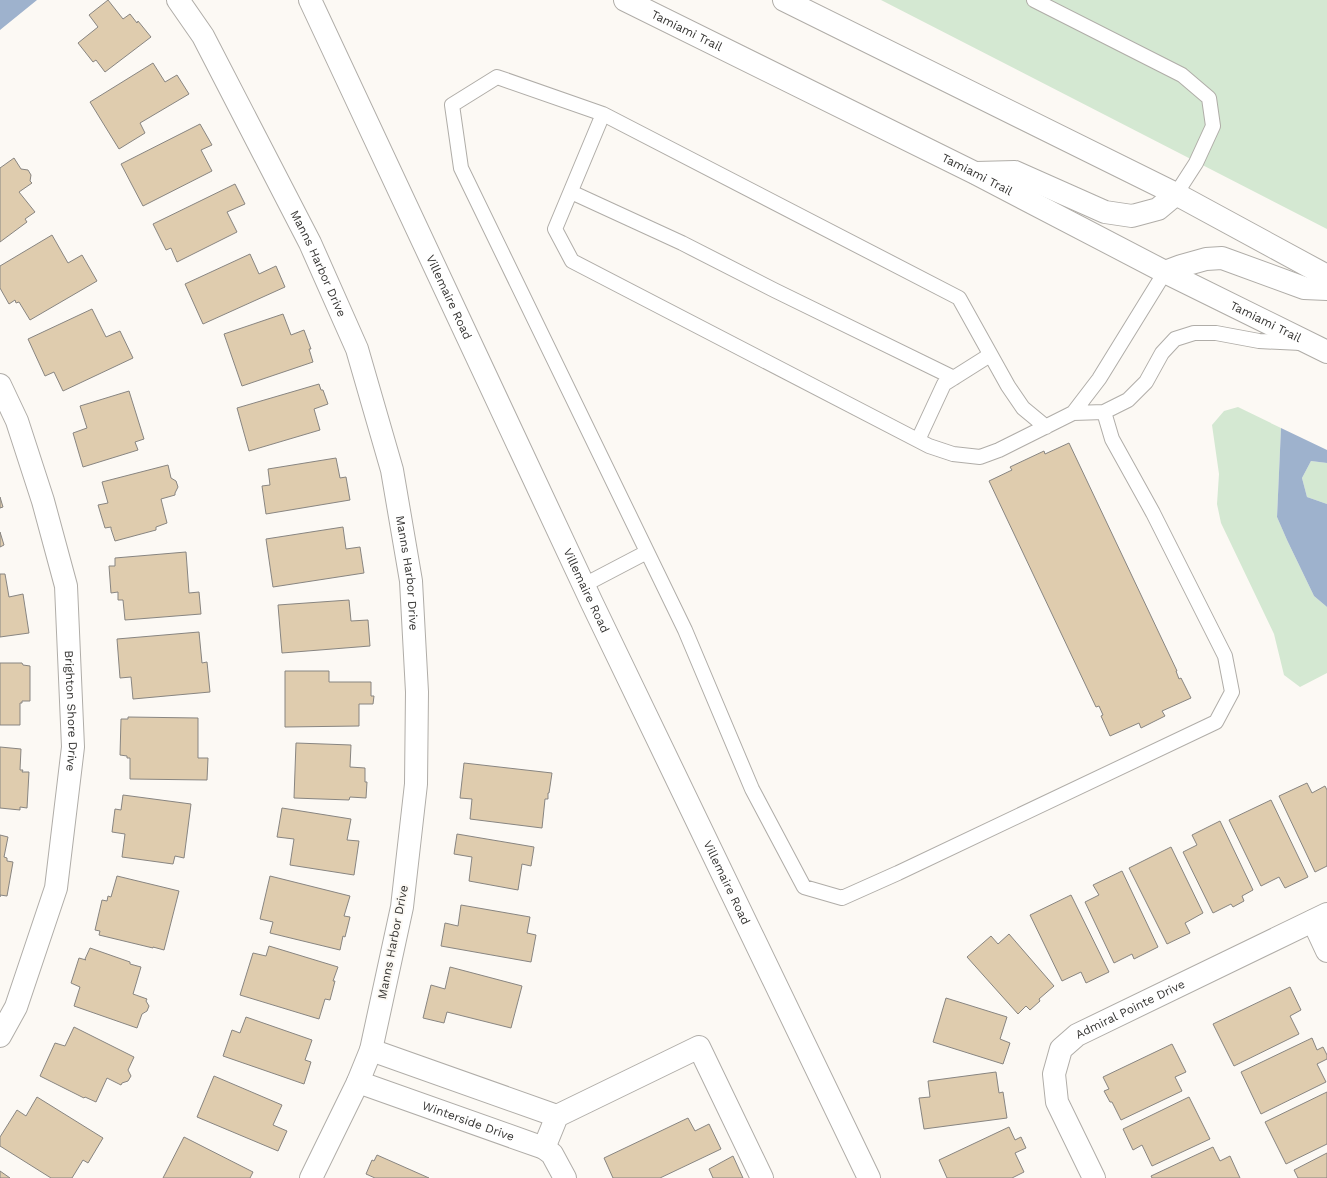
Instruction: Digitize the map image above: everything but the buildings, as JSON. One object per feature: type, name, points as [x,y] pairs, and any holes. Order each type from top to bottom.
[{"type":"street","name":"Manns Harbor Drive","points":[[178,0],[203,36],[310,242],[356,349],[392,470],[411,581],[417,692],[416,784],[402,907],[371,1050],[358,1082],[311,1178]]},
{"type":"street","name":"Villemaire Road","points":[[310,0],[584,585],[869,1178]]},
{"type":"street","name":"Tamiami Trail","points":[[625,0],[975,173],[1165,272],[1318,348]]},
{"type":"street","points":[[784,0],[1176,194],[1327,276]]},
{"type":"street","points":[[975,173],[1015,172],[1106,212],[1132,216],[1158,209],[1176,194]]},
{"type":"street","points":[[1165,272],[1206,259],[1222,258],[1304,288],[1327,289]]},
{"type":"street","name":"Brighton Shore Drive","points":[[0,386],[19,429],[43,501],[66,586],[73,747],[56,888],[16,1007],[0,1036]]},
{"type":"street","points":[[1320,918],[1327,951]]},
{"type":"street","name":"Admiral Pointe Drive","points":[[1094,1178],[1057,1102],[1054,1074],[1061,1049],[1077,1035],[1320,918]]},
{"type":"street","points":[[544,1148],[557,1116],[699,1047],[762,1178]]},
{"type":"street","points":[[371,1050],[557,1116]]},
{"type":"street","name":"Winterside Drive","points":[[358,1082],[544,1148],[552,1154],[565,1178]]},
{"type":"lane","points":[[1034,0],[1182,75],[1209,98],[1213,126],[1196,163],[1176,194]]},
{"type":"lane","points":[[1046,427],[1023,408],[1008,386],[959,298],[602,114],[497,77],[452,105],[461,168],[685,630],[752,789],[804,887],[842,898],[898,873],[1216,722],[1232,692],[1225,656],[1153,514],[1112,438],[1104,412]]},
{"type":"lane","points":[[602,114],[555,229],[572,261],[928,446],[953,454],[980,457],[999,450],[1073,413],[1099,379],[1165,272]]},
{"type":"lane","points":[[571,192],[682,244],[954,378]]},
{"type":"lane","points":[[1073,413],[1104,412],[1128,400],[1146,382],[1162,353],[1175,339],[1194,333],[1216,332],[1259,341],[1318,348]]},
{"type":"lane","points":[[918,440],[944,384],[990,354]]},
{"type":"lane","points":[[584,585],[647,552]]},
{"type":"green space","points":[[881,0],[1327,0],[1327,229]]},
{"type":"green space","points":[[1238,407],[1281,428],[1277,517],[1314,596],[1327,607],[1327,673],[1300,687],[1284,675],[1274,634],[1221,523],[1217,504],[1219,474],[1212,425],[1224,411]]},
{"type":"green space","points":[[1311,461],[1327,463],[1327,504],[1307,497],[1302,478]]},
{"type":"water","points":[[0,0],[37,0],[0,30]]},
{"type":"water","points":[[1281,428],[1327,450],[1327,463],[1311,461],[1302,478],[1307,497],[1327,504],[1327,607],[1314,596],[1277,517]]}]
